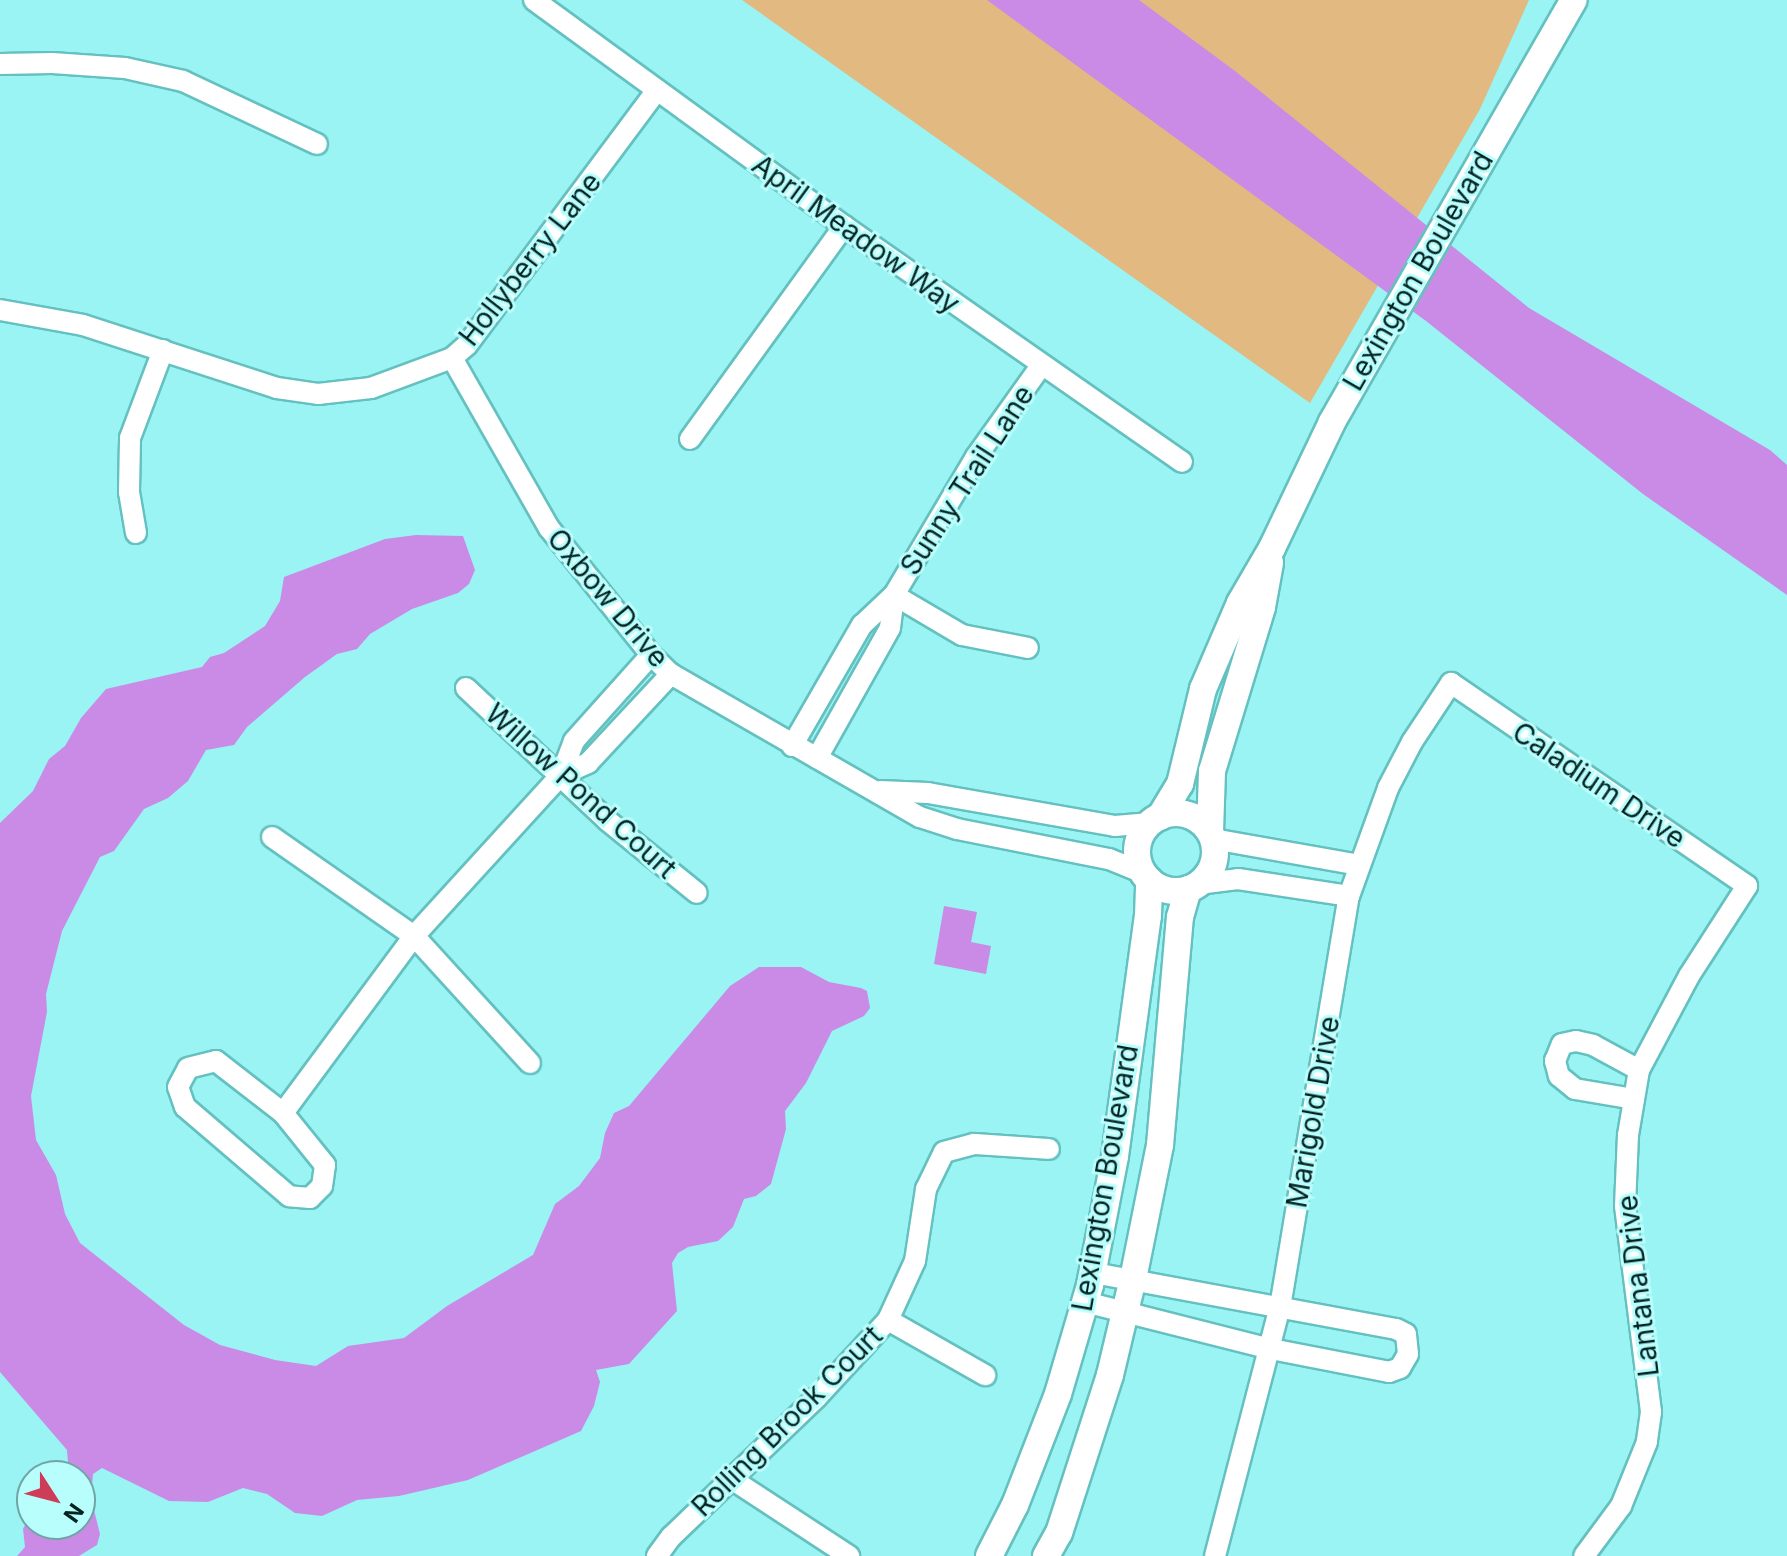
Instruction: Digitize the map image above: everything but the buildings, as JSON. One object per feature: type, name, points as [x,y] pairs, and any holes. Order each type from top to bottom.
[{"type":"street","name":"April Meadow Way","points":[[534,0],[844,226],[1182,462]]},
{"type":"street","name":"Lexington Boulevard","points":[[1156,820],[1180,784],[1191,731],[1220,645],[1272,548],[1317,450],[1574,0]]},
{"type":"street","points":[[0,64],[52,63],[125,68],[183,81],[317,144]]},
{"type":"street","name":"Hollyberry Lane","points":[[0,310],[70,321],[277,388],[318,394],[371,388],[452,358],[492,316],[657,90]]},
{"type":"street","points":[[690,439],[844,226]]},
{"type":"street","points":[[136,533],[129,492],[130,438],[163,350]]},
{"type":"street","name":"Oxbow Drive","points":[[452,358],[549,528],[651,655],[671,674],[920,817],[957,829],[1109,859],[1146,876]]},
{"type":"street","name":"Sunny Trail Lane","points":[[792,746],[862,625],[894,595],[976,457],[1041,366]]},
{"type":"street","name":"Lexington Boulevard","points":[[1211,836],[1212,771],[1262,607],[1272,548]]},
{"type":"street","points":[[894,595],[962,635],[1028,648]]},
{"type":"street","name":"Sunny Trail Lane","points":[[817,758],[890,628],[894,595]]},
{"type":"street","points":[[283,1113],[414,936],[561,775],[574,741],[651,655]]},
{"type":"street","points":[[561,775],[588,763],[671,674]]},
{"type":"street","name":"Marigold Drive","points":[[1215,1556],[1280,1307],[1349,896],[1388,788],[1412,742],[1451,683]]},
{"type":"street","name":"Caladium Drive","points":[[1451,683],[1747,886]]},
{"type":"street","name":"Willow Pond Court","points":[[466,688],[608,821],[697,893]]},
{"type":"street","name":"Oxbow Drive","points":[[876,791],[928,793],[1115,826],[1156,820]]},
{"type":"street","points":[[1349,896],[1238,879],[1167,890],[1146,876],[1138,847],[1156,820],[1188,815],[1211,836],[1359,865]]},
{"type":"street","points":[[1193,887],[1212,868],[1211,836]]},
{"type":"street","points":[[272,837],[414,936],[530,1063]]},
{"type":"street","name":"Lexington Boulevard","points":[[989,1556],[1015,1505],[1058,1394],[1093,1273],[1115,1156],[1148,916],[1146,876]]},
{"type":"street","name":"Lantana Drive","points":[[1584,1556],[1621,1506],[1647,1442],[1651,1412],[1650,1378],[1625,1206],[1628,1135],[1639,1070],[1689,976],[1747,886]]},
{"type":"street","name":"Lexington Boulevard","points":[[1046,1556],[1059,1533],[1110,1375],[1133,1280],[1160,1145],[1180,917],[1193,887]]},
{"type":"street","points":[[1634,1099],[1575,1089],[1559,1076],[1555,1061],[1562,1044],[1576,1041],[1593,1045],[1639,1070]]},
{"type":"street","points":[[216,1061],[283,1113],[325,1165],[322,1186],[310,1198],[289,1196],[185,1107],[178,1087],[188,1068],[216,1061]]},
{"type":"street","name":"Rolling Brook Court","points":[[657,1556],[671,1537],[733,1480],[888,1320],[915,1261],[926,1189],[944,1152],[974,1144],[1049,1149]]},
{"type":"street","points":[[1085,1302],[1271,1349],[1389,1372],[1400,1368],[1408,1354],[1406,1334],[1396,1329],[1093,1273]]},
{"type":"street","points":[[888,1320],[985,1375]]},
{"type":"street","points":[[733,1480],[844,1555]]},
{"type":"shaded area","points":[[742,0],[1529,0],[1480,109],[1310,403]]},
{"type":"shaded area","points":[[987,0],[1139,0],[1235,71],[1529,308],[1770,450],[1787,465],[1787,595],[1643,494],[1426,321]]},
{"type":"shaded area","points":[[416,535],[463,536],[475,570],[469,584],[458,593],[412,609],[370,634],[357,649],[337,654],[247,727],[234,745],[206,750],[188,781],[168,798],[144,809],[114,851],[100,857],[62,931],[46,994],[47,1012],[31,1096],[36,1140],[56,1175],[65,1214],[80,1243],[184,1325],[220,1345],[275,1360],[316,1366],[348,1346],[404,1338],[447,1306],[533,1255],[555,1204],[579,1186],[600,1158],[605,1133],[614,1113],[629,1106],[730,986],[759,967],[801,967],[829,982],[861,988],[867,991],[870,1008],[864,1016],[832,1031],[806,1083],[785,1111],[786,1129],[771,1184],[756,1196],[744,1199],[733,1227],[718,1241],[688,1247],[678,1253],[672,1263],[677,1311],[629,1364],[596,1370],[600,1382],[594,1406],[581,1431],[468,1480],[399,1496],[357,1500],[322,1516],[295,1513],[267,1494],[243,1488],[208,1502],[169,1501],[102,1468],[96,1472],[96,1460],[68,1460],[67,1450],[0,1372],[0,823],[33,791],[49,759],[65,746],[81,718],[106,689],[202,667],[210,657],[224,653],[265,626],[280,601],[284,577],[385,539]]},
{"type":"shaded area","points":[[944,906],[977,912],[971,942],[991,946],[986,974],[934,964]]},
{"type":"shaded area","points":[[96,1518],[100,1534],[97,1545],[79,1556],[17,1556],[25,1547],[24,1540],[96,1540]]}]
